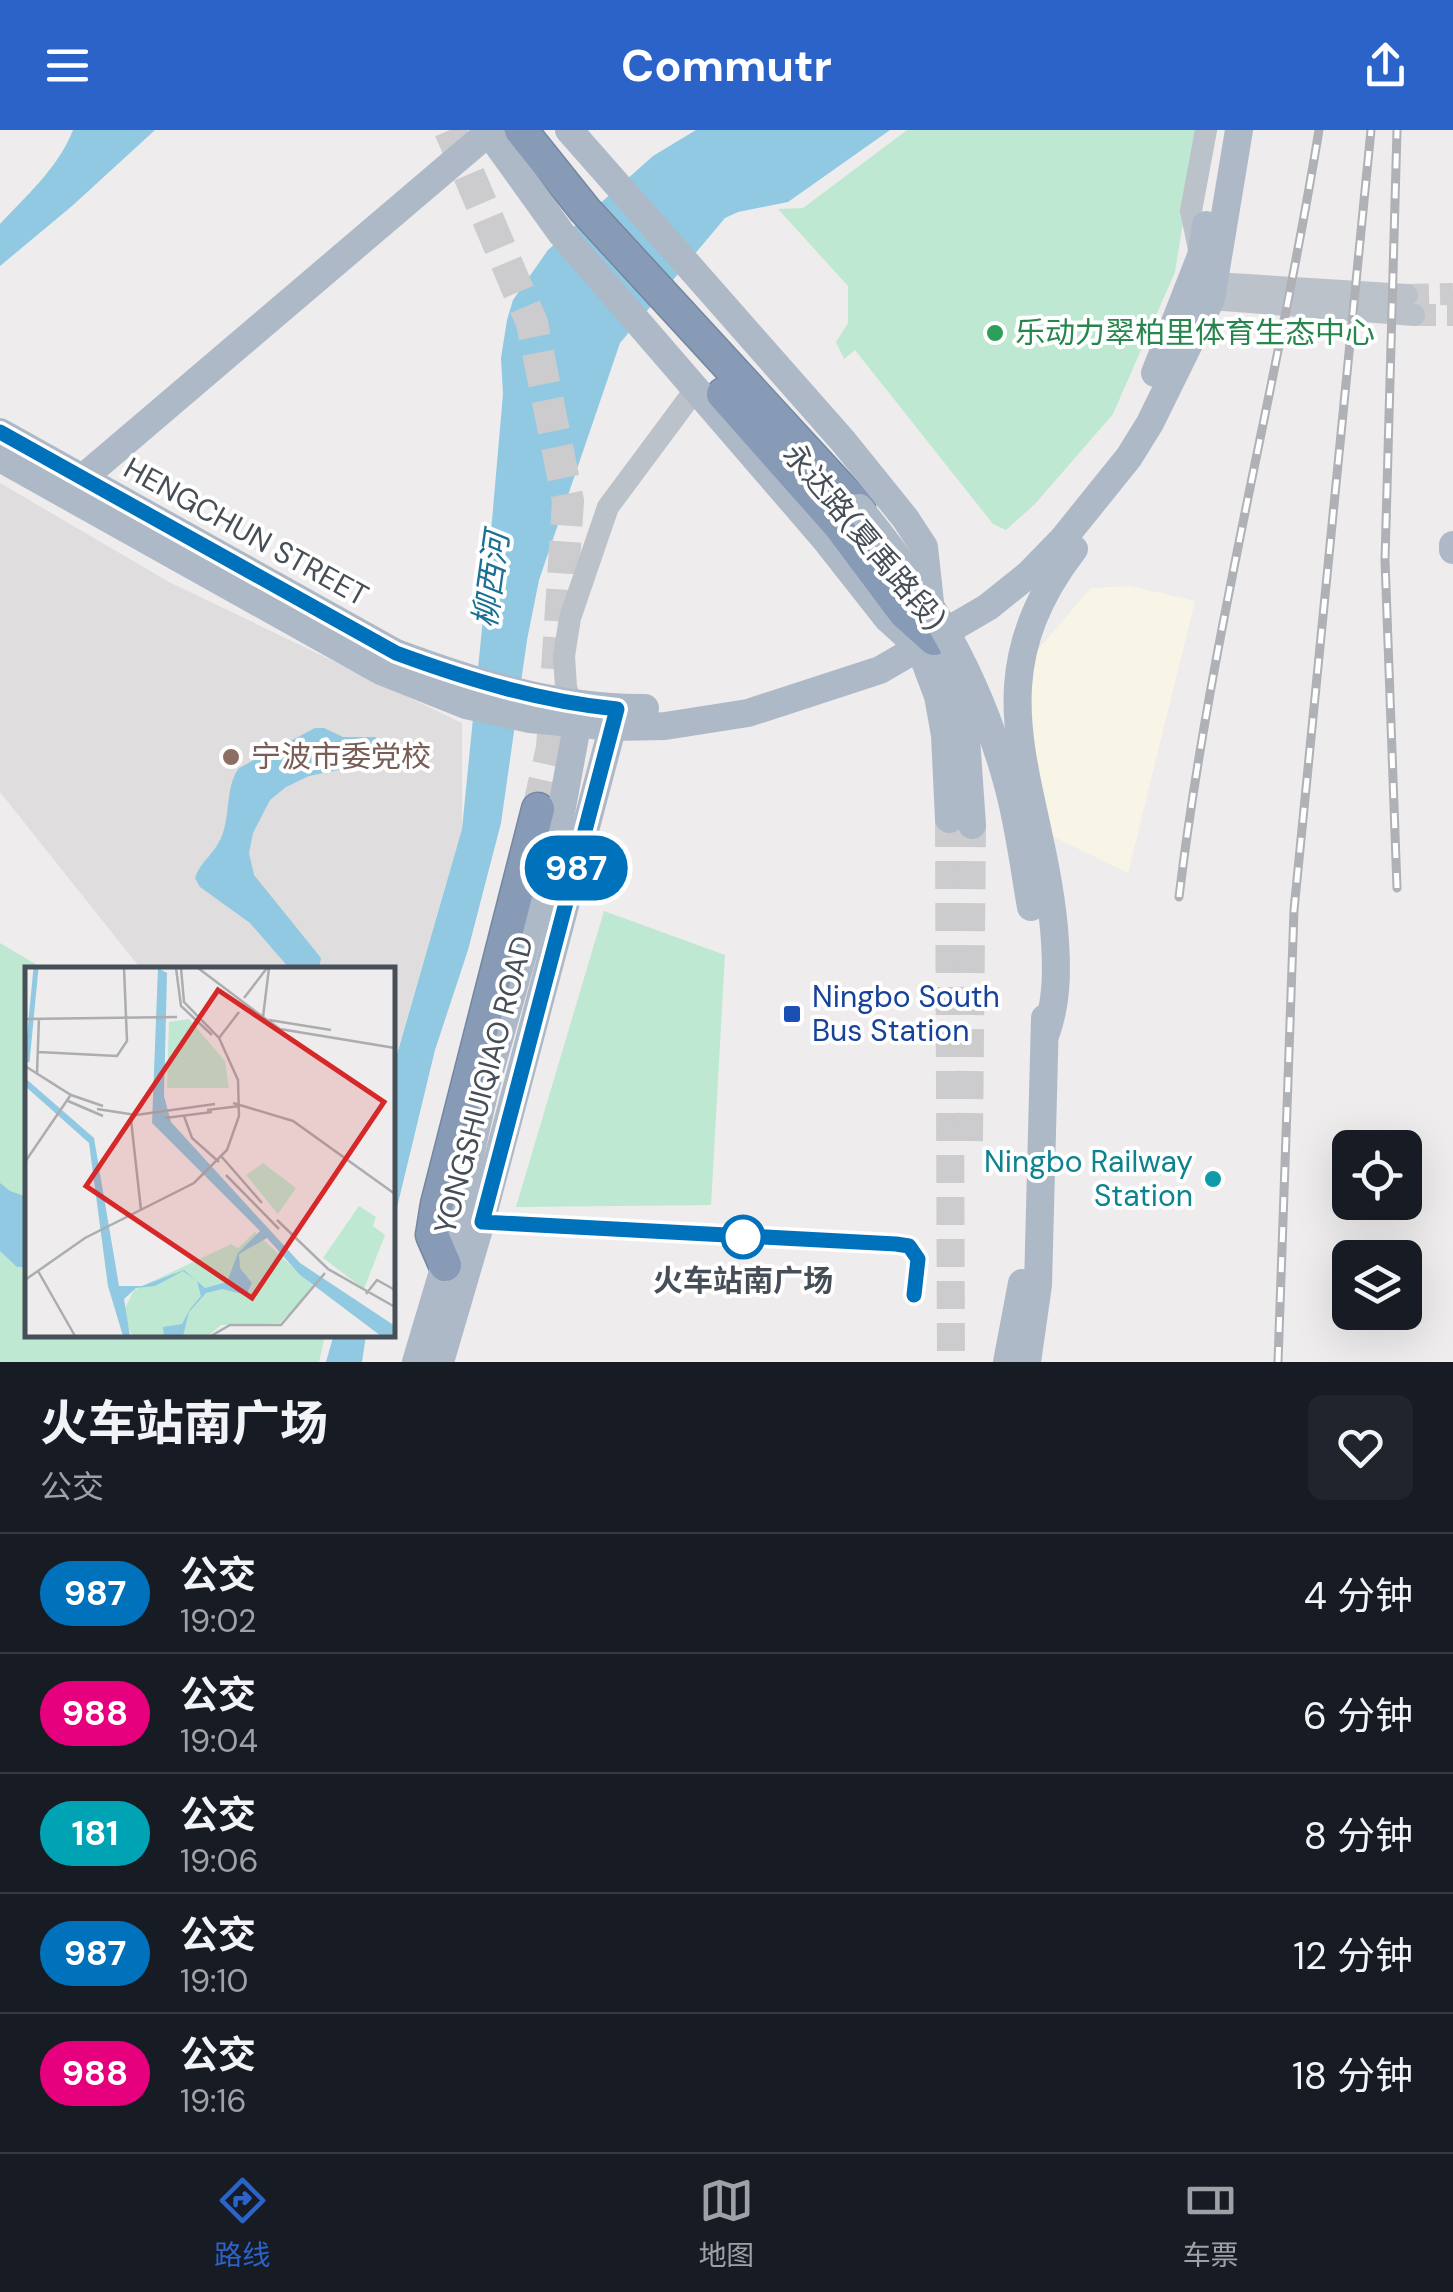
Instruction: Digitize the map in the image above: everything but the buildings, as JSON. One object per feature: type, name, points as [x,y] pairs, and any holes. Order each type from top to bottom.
[{"type":"highway","points":[[499,131],[596,190],[689,295],[859,508]]},
{"type":"highway","points":[[689,295],[700,368],[839,525],[921,638]]},
{"type":"highway","points":[[445,1265],[432,1235],[437,1204],[538,809]]},
{"type":"main road","points":[[554,130],[596,190]]},
{"type":"main road","points":[[569,130],[596,190]]},
{"type":"main road","points":[[921,638],[1013,565],[1114,448],[1164,357],[1201,256],[1223,130]]},
{"type":"main road","points":[[1046,1033],[1056,1006],[1056,944],[1051,894],[1016,723],[1022,646],[1054,574],[1168,418],[1196,364],[1239,130]]},
{"type":"main road","points":[[73,485],[499,131]]},
{"type":"main road","name":"永达路(夏禹路段)","points":[[499,131],[560,234],[825,539],[888,619],[921,638],[924,547],[906,518],[843,441],[689,295]]},
{"type":"main road","points":[[921,638],[988,607],[1063,540],[1136,446],[1210,298]]},
{"type":"main road","name":"HENGCHUN STREET","points":[[0,432],[73,485],[381,672],[531,707],[615,718],[745,697],[921,638]]},
{"type":"main road","name":"HENGCHUN STREET","points":[[0,458],[73,485]]},
{"type":"main road","points":[[859,508],[946,629],[990,726],[1009,788],[1042,965],[1046,1033],[1038,1285],[1027,1362]]},
{"type":"main road","points":[[921,638],[956,687],[966,738],[960,822]]},
{"type":"main road","name":"YONGSHUIQIAO ROAD","points":[[416,1362],[445,1265],[486,1085],[557,834],[574,715]]},
{"type":"main road","name":"YONGSHUIQIAO ROAD","points":[[440,1362],[482,1222],[615,718]]},
{"type":"main road","points":[[1007,1362],[1021,1286],[1038,1240]]},
{"type":"street","points":[[1201,256],[1191,211],[1206,130]]},
{"type":"street","points":[[1210,298],[1410,305]]},
{"type":"street","points":[[574,715],[564,656],[570,618],[608,507],[695,390]]},
{"type":"shaded area","name":"宁波市委党校","points":[[0,483],[169,582],[462,723],[462,829],[395,1059],[395,967],[139,967],[0,792]]},
{"type":"shaded area","points":[[1130,586],[1195,601],[1128,873],[1052,836],[1027,722],[1035,653],[1091,588]]},
{"type":"green space","name":"乐动力翠柏里体育生态中心","points":[[907,130],[1198,130],[1175,272],[1113,414],[1035,504],[1006,530],[993,524],[855,350],[844,359],[836,342],[848,323],[848,286],[778,209],[803,208]]},
{"type":"green space","points":[[604,911],[725,955],[711,1205],[516,1207]]},
{"type":"green space","points":[[0,943],[41,967],[25,967],[25,1337],[325,1337],[319,1362],[0,1362]]},
{"type":"water","points":[[73,130],[155,130],[0,266],[0,224],[51,169]]},
{"type":"water","name":"柳西河","points":[[696,130],[890,130],[788,202],[725,218],[620,343],[539,580],[501,823],[468,950],[435,1050],[395,1216],[395,1061],[462,829],[507,320],[513,300],[548,250],[653,156]]},
{"type":"water","points":[[315,728],[343,737],[375,737],[387,747],[385,760],[309,776],[286,787],[270,800],[253,833],[249,853],[254,875],[321,958],[319,967],[288,967],[250,923],[200,887],[195,878],[221,838],[232,783],[239,768]]},
{"type":"water","points":[[0,1183],[25,1196],[25,1267],[17,1267],[0,1251]]},
{"type":"water","points":[[333,1337],[366,1337],[362,1362],[326,1362]]},
{"type":"tunnel","points":[[450,130],[532,323],[568,501],[552,748],[538,809]]},
{"type":"tunnel","points":[[1407,295],[1453,294]]},
{"type":"tunnel","points":[[1414,315],[1453,315]]},
{"type":"tunnel","points":[[949,819],[951,1362]]},
{"type":"tunnel","points":[[969,1141],[972,825]]},
{"type":"railway","points":[[1179,897],[1208,704],[1319,130]]},
{"type":"railway","points":[[1278,1362],[1294,910],[1371,130]]},
{"type":"railway","points":[[1397,130],[1385,560],[1397,888]]},
{"type":"bus line","name":"987","points":[[0,432],[396,653],[465,678],[533,696],[617,709],[482,1222],[909,1246],[918,1259],[914,1295]]},
{"type":"place","name":"乐动力翠柏里体育生态中心","points":[[995,333]]},
{"type":"place","name":"宁波市委党校","points":[[231,757]]},
{"type":"place","name":"Ningbo South Bus Station","points":[[792,1014]]},
{"type":"place","name":"Ningbo Railway Station","points":[[1213,1179]]},
{"type":"place","name":"火车站南广场","points":[[743,1237]]}]
